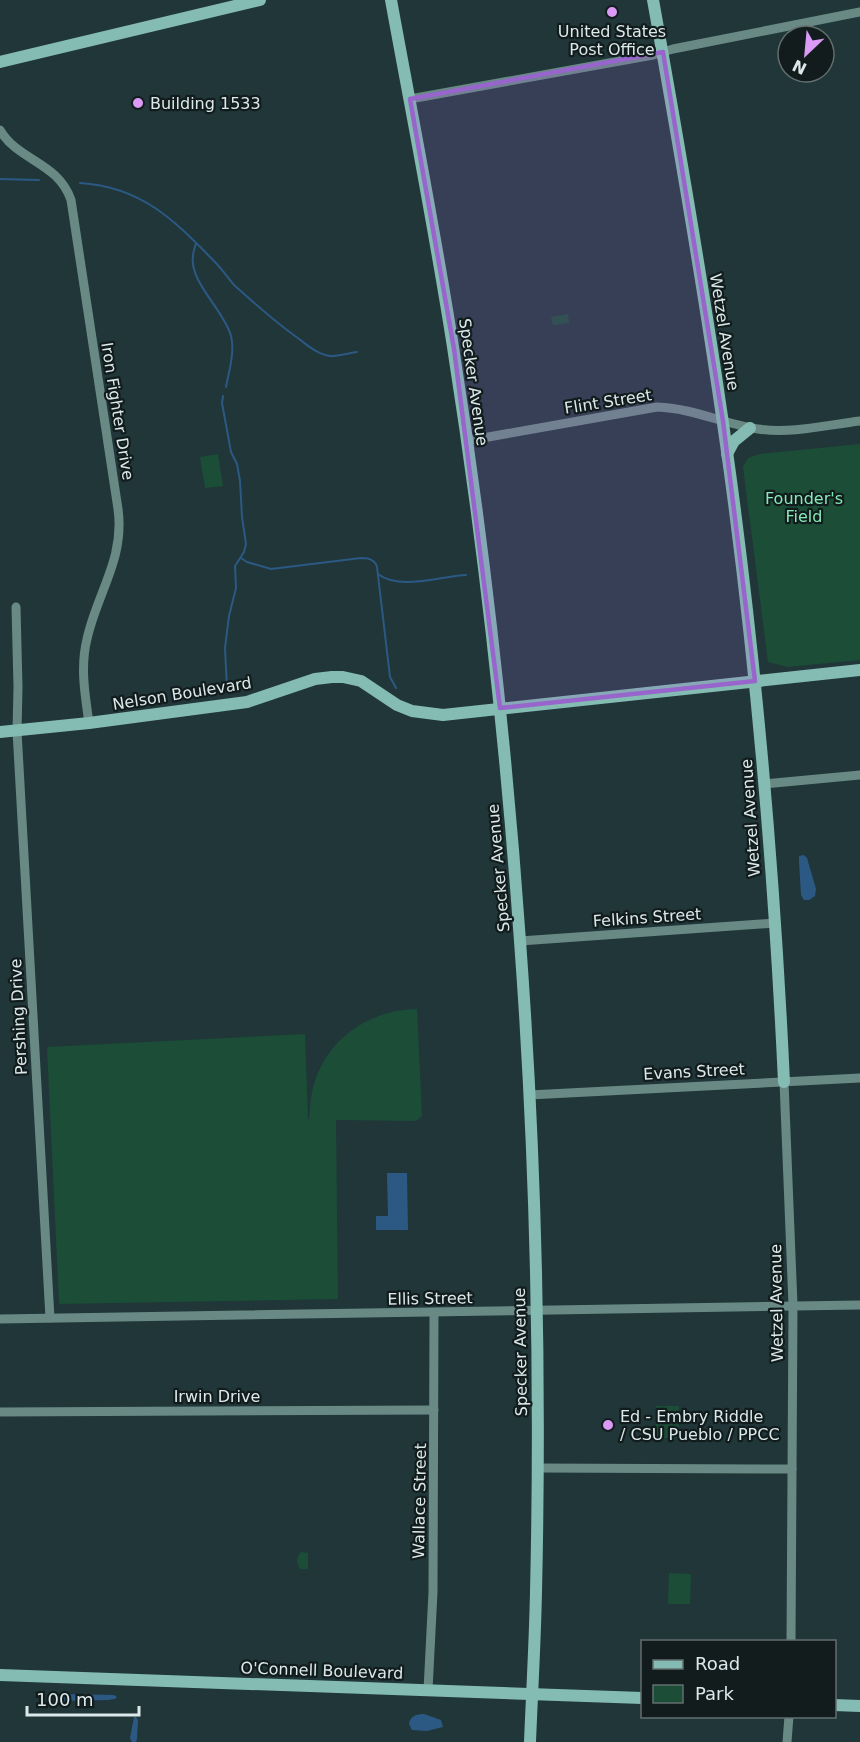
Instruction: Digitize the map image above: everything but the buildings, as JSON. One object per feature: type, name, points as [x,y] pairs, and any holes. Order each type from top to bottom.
[{"type":"street","points":[[0,62],[260,0]]},
{"type":"street","name":"Specker Avenue","points":[[391,0],[448,311],[466,441],[500,708],[520,941],[529,1095],[537,1311],[536,1596],[530,1742]]},
{"type":"street","name":"Wetzel Avenue","points":[[653,0],[723,421],[755,681],[764,784],[784,1082],[793,1305],[791,1640]]},
{"type":"street","points":[[410,99],[642,58],[860,12]]},
{"type":"street","name":"Iron Fighter Drive","points":[[0,130],[10,144],[56,174],[71,200],[118,509],[120,533],[116,556],[86,643],[84,673],[89,723]]},
{"type":"street","name":"Flint Street","points":[[466,441],[657,407],[683,410],[750,428],[780,430],[860,421]]},
{"type":"street","points":[[727,454],[734,441],[750,428]]},
{"type":"street","name":"Pershing Drive","points":[[16,607],[17,731],[50,1317]]},
{"type":"street","points":[[755,681],[860,670]]},
{"type":"street","name":"Nelson Boulevard","points":[[0,732],[247,702],[315,679],[332,677],[361,681],[397,705],[420,713],[443,715],[755,681]]},
{"type":"street","points":[[764,784],[860,775]]},
{"type":"street","name":"Felkins Street","points":[[520,941],[775,923]]},
{"type":"street","name":"Evans Street","points":[[529,1095],[860,1078]]},
{"type":"street","name":"Ellis Street","points":[[0,1319],[860,1305]]},
{"type":"street","name":"Wallace Street","points":[[428,1690],[433,1592],[434,1313]]},
{"type":"street","name":"Irwin Drive","points":[[0,1412],[434,1410]]},
{"type":"street","points":[[538,1468],[792,1469]]},
{"type":"street","name":"O'Connell Boulevard","points":[[0,1675],[641,1698]]},
{"type":"street","points":[[836,1705],[860,1706]]},
{"type":"street","points":[[787,1742],[789,1718]]},
{"type":"highlighted area","points":[[663,52],[723,421],[755,681],[500,708],[454,349],[410,99]]},
{"type":"green space","points":[[568,314],[569,323],[553,325],[551,317]]},
{"type":"green space","name":"Founder's Field","points":[[860,444],[860,660],[788,667],[768,662],[743,467],[748,458],[760,454]]},
{"type":"green space","points":[[218,454],[223,486],[205,488],[200,457]]},
{"type":"green space","points":[[417,1009],[422,1116],[416,1121],[336,1120],[338,1299],[59,1304],[47,1047],[305,1034],[309,1119],[311,1095],[318,1074],[326,1058],[337,1044],[365,1022],[381,1015]]},
{"type":"green space","points":[[656,1406],[679,1406],[679,1438],[656,1438]]},
{"type":"green space","points":[[301,1552],[308,1553],[308,1569],[299,1567],[297,1558]]},
{"type":"green space","points":[[669,1573],[691,1574],[690,1604],[668,1604]]},
{"type":"water","points":[[804,855],[807,858],[816,889],[815,896],[809,900],[804,900],[801,895],[799,856]]},
{"type":"water","points":[[387,1173],[407,1173],[408,1230],[376,1230],[376,1216],[388,1216]]},
{"type":"water","points":[[64,1694],[114,1695],[117,1697],[108,1700],[63,1701],[60,1698]]},
{"type":"water","points":[[424,1714],[441,1720],[443,1727],[427,1731],[412,1730],[409,1724],[412,1717]]},
{"type":"water","points":[[134,1717],[138,1720],[137,1739],[136,1742],[132,1742],[130,1738]]},
{"type":"waterway","points":[[0,179],[39,180]]},
{"type":"waterway","points":[[80,183],[121,191],[155,208],[185,232],[235,286],[315,351],[330,356],[357,352]]},
{"type":"waterway","points":[[196,243],[193,256],[196,276],[222,316],[231,336],[232,355],[226,387]]},
{"type":"waterway","points":[[223,396],[222,403],[231,452],[237,464],[240,481],[246,544],[235,566],[236,588],[229,616],[225,648],[227,688]]},
{"type":"waterway","points":[[241,558],[271,569],[361,558],[373,561],[377,567],[390,677],[396,688]]},
{"type":"waterway","points":[[378,574],[387,579],[409,582],[466,575]]},
{"type":"place","name":"United States Post Office","points":[[612,12]]},
{"type":"place","name":"Building 1533","points":[[138,103]]},
{"type":"place","name":"Ed - Embry Riddle / CSU Pueblo / PPCC","points":[[608,1425]]}]
